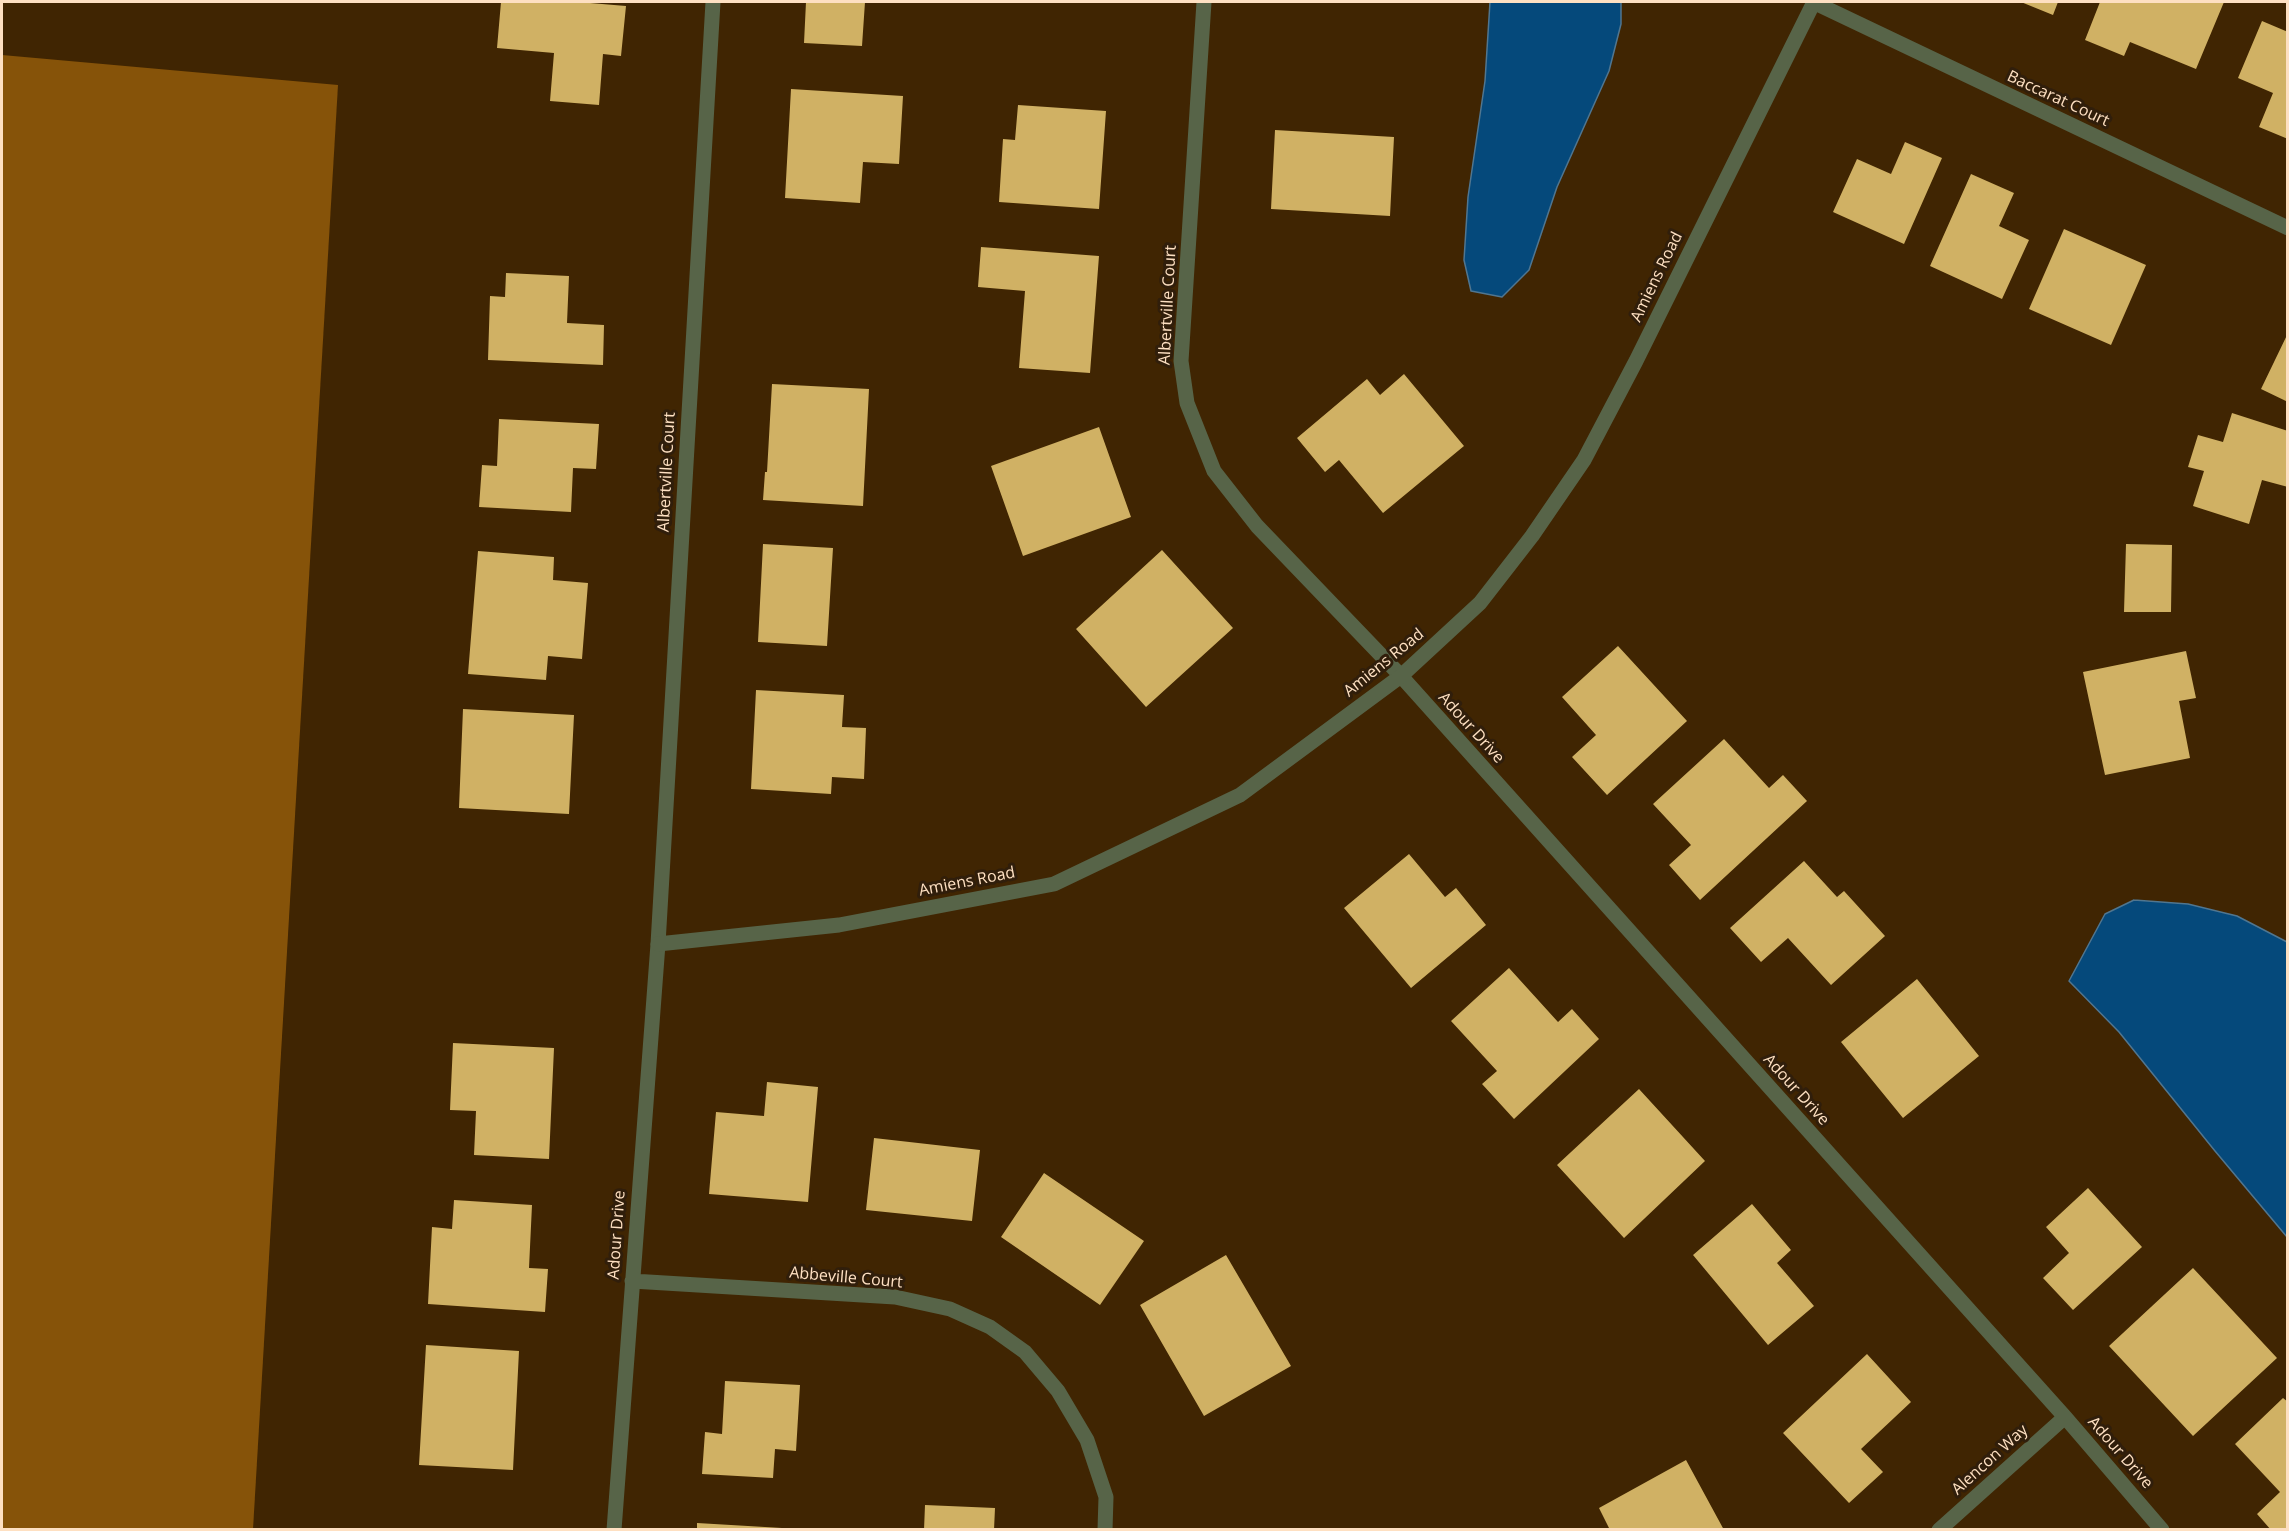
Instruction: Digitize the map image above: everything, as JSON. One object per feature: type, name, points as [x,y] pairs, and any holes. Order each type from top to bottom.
[{"type":"street","name":"Albertville Court","points":[[658,944],[712,2]]},
{"type":"street","name":"Albertville Court","points":[[1204,2],[1181,361],[1187,403],[1214,471],[1257,526],[1401,676]]},
{"type":"street","name":"Amiens Road","points":[[658,944],[839,925],[1054,884],[1240,795],[1401,676],[1480,603],[1532,537],[1584,460],[1636,361],[1814,2]]},
{"type":"street","name":"Baccarat Court","points":[[1814,2],[2288,228]]},
{"type":"street","name":"Adour Drive","points":[[1401,676],[2065,1417],[2162,1530]]},
{"type":"street","name":"Adour Drive","points":[[614,1530],[658,944]]},
{"type":"street","name":"Abbeville Court","points":[[632,1281],[895,1298],[950,1309],[990,1327],[1025,1352],[1058,1391],[1087,1440],[1106,1497],[1106,1530]]},
{"type":"street","name":"Alencon Way","points":[[1939,1530],[2065,1417]]},
{"type":"shaded area","points":[[2,55],[338,85],[253,1529],[2,1529]]},
{"type":"water","points":[[1490,2],[1621,2],[1621,24],[1609,71],[1557,187],[1529,270],[1502,297],[1471,291],[1464,260],[1468,197],[1485,81]]},
{"type":"water","points":[[2134,900],[2188,904],[2237,916],[2287,942],[2287,1237],[2119,1032],[2069,981],[2105,914]]},
{"type":"building","points":[[501,2],[578,2],[626,6],[621,56],[603,54],[599,105],[550,101],[554,53],[497,48]]},
{"type":"building","points":[[806,2],[865,2],[862,46],[804,43]]},
{"type":"building","points":[[2021,2],[2058,2],[2053,15]]},
{"type":"building","points":[[2100,2],[2224,2],[2196,69],[2130,42],[2124,56],[2085,40]]},
{"type":"building","points":[[2262,21],[2288,32],[2288,139],[2259,127],[2273,93],[2238,78]]},
{"type":"building","points":[[791,89],[903,96],[899,164],[863,162],[860,203],[785,198]]},
{"type":"building","points":[[1018,105],[1106,111],[1099,209],[999,202],[1003,139],[1015,140]]},
{"type":"building","points":[[1275,130],[1394,137],[1390,216],[1271,209]]},
{"type":"building","points":[[1905,142],[1942,158],[1904,244],[1833,212],[1857,159],[1891,174]]},
{"type":"building","points":[[1971,174],[2014,193],[1999,226],[2029,240],[2002,299],[1930,266]]},
{"type":"building","points":[[2064,229],[2146,265],[2111,345],[2029,309]]},
{"type":"building","points":[[981,247],[1099,256],[1090,373],[1019,368],[1025,291],[978,287]]},
{"type":"building","points":[[506,273],[569,276],[567,323],[604,325],[603,365],[488,360],[490,296],[505,297]]},
{"type":"building","points":[[2288,333],[2288,402],[2261,389]]},
{"type":"building","points":[[1404,374],[1464,446],[1383,513],[1339,460],[1325,472],[1297,438],[1367,379],[1380,395]]},
{"type":"building","points":[[772,384],[869,389],[863,506],[763,500],[765,472],[767,472]]},
{"type":"building","points":[[2232,413],[2288,431],[2288,487],[2262,480],[2249,524],[2193,506],[2204,471],[2188,467],[2198,435],[2223,442]]},
{"type":"building","points":[[499,419],[599,424],[596,469],[573,468],[571,512],[479,507],[482,465],[497,466]]},
{"type":"building","points":[[1099,427],[1131,517],[1023,556],[991,466]]},
{"type":"building","points":[[763,544],[833,548],[827,646],[758,642]]},
{"type":"building","points":[[2126,544],[2172,545],[2171,612],[2124,612]]},
{"type":"building","points":[[1162,550],[1233,628],[1146,707],[1076,629]]},
{"type":"building","points":[[478,551],[554,557],[553,580],[588,583],[582,659],[548,656],[546,680],[468,674]]},
{"type":"building","points":[[1618,646],[1687,721],[1607,795],[1572,757],[1596,735],[1562,697]]},
{"type":"building","points":[[2186,651],[2196,698],[2179,701],[2190,758],[2105,775],[2083,672]]},
{"type":"building","points":[[756,690],[844,695],[842,727],[866,728],[864,779],[832,777],[831,794],[751,789]]},
{"type":"building","points":[[463,709],[574,715],[569,814],[459,808]]},
{"type":"building","points":[[1724,739],[1769,788],[1783,775],[1807,801],[1700,900],[1669,865],[1691,845],[1653,804]]},
{"type":"building","points":[[1409,854],[1445,897],[1456,888],[1486,925],[1411,988],[1344,908]]},
{"type":"building","points":[[1804,861],[1837,897],[1844,891],[1885,936],[1831,985],[1788,938],[1761,962],[1730,928]]},
{"type":"building","points":[[1509,968],[1558,1022],[1572,1009],[1599,1039],[1514,1119],[1482,1084],[1497,1071],[1451,1021]]},
{"type":"building","points":[[1917,979],[1979,1056],[1903,1118],[1841,1042]]},
{"type":"building","points":[[453,1043],[554,1048],[549,1159],[474,1155],[476,1111],[450,1110]]},
{"type":"building","points":[[767,1082],[818,1087],[808,1202],[709,1194],[716,1112],[764,1116]]},
{"type":"building","points":[[1639,1089],[1705,1161],[1624,1238],[1557,1165]]},
{"type":"building","points":[[874,1138],[980,1150],[972,1221],[866,1210]]},
{"type":"building","points":[[1044,1173],[1144,1241],[1100,1305],[1001,1237]]},
{"type":"building","points":[[2088,1188],[2142,1247],[2073,1310],[2043,1278],[2069,1253],[2046,1227]]},
{"type":"building","points":[[454,1200],[532,1205],[529,1268],[548,1269],[545,1312],[428,1304],[432,1227],[452,1229]]},
{"type":"building","points":[[1752,1204],[1791,1250],[1777,1263],[1814,1306],[1768,1345],[1693,1255]]},
{"type":"building","points":[[1226,1255],[1291,1366],[1204,1416],[1140,1305]]},
{"type":"building","points":[[2193,1268],[2277,1358],[2193,1436],[2109,1346]]},
{"type":"building","points":[[426,1345],[519,1351],[513,1470],[419,1465]]},
{"type":"building","points":[[1867,1354],[1911,1402],[1861,1449],[1883,1472],[1849,1503],[1783,1433]]},
{"type":"building","points":[[725,1381],[800,1385],[796,1451],[775,1449],[773,1478],[702,1474],[705,1432],[722,1434]]},
{"type":"building","points":[[2283,1398],[2288,1402],[2288,1530],[2271,1530],[2257,1514],[2280,1492],[2235,1444]]},
{"type":"building","points":[[1686,1460],[1724,1530],[1610,1530],[1599,1508]]},
{"type":"building","points":[[925,1505],[995,1508],[994,1530],[924,1530]]},
{"type":"building","points":[[697,1523],[782,1528],[782,1530],[697,1530]]}]
